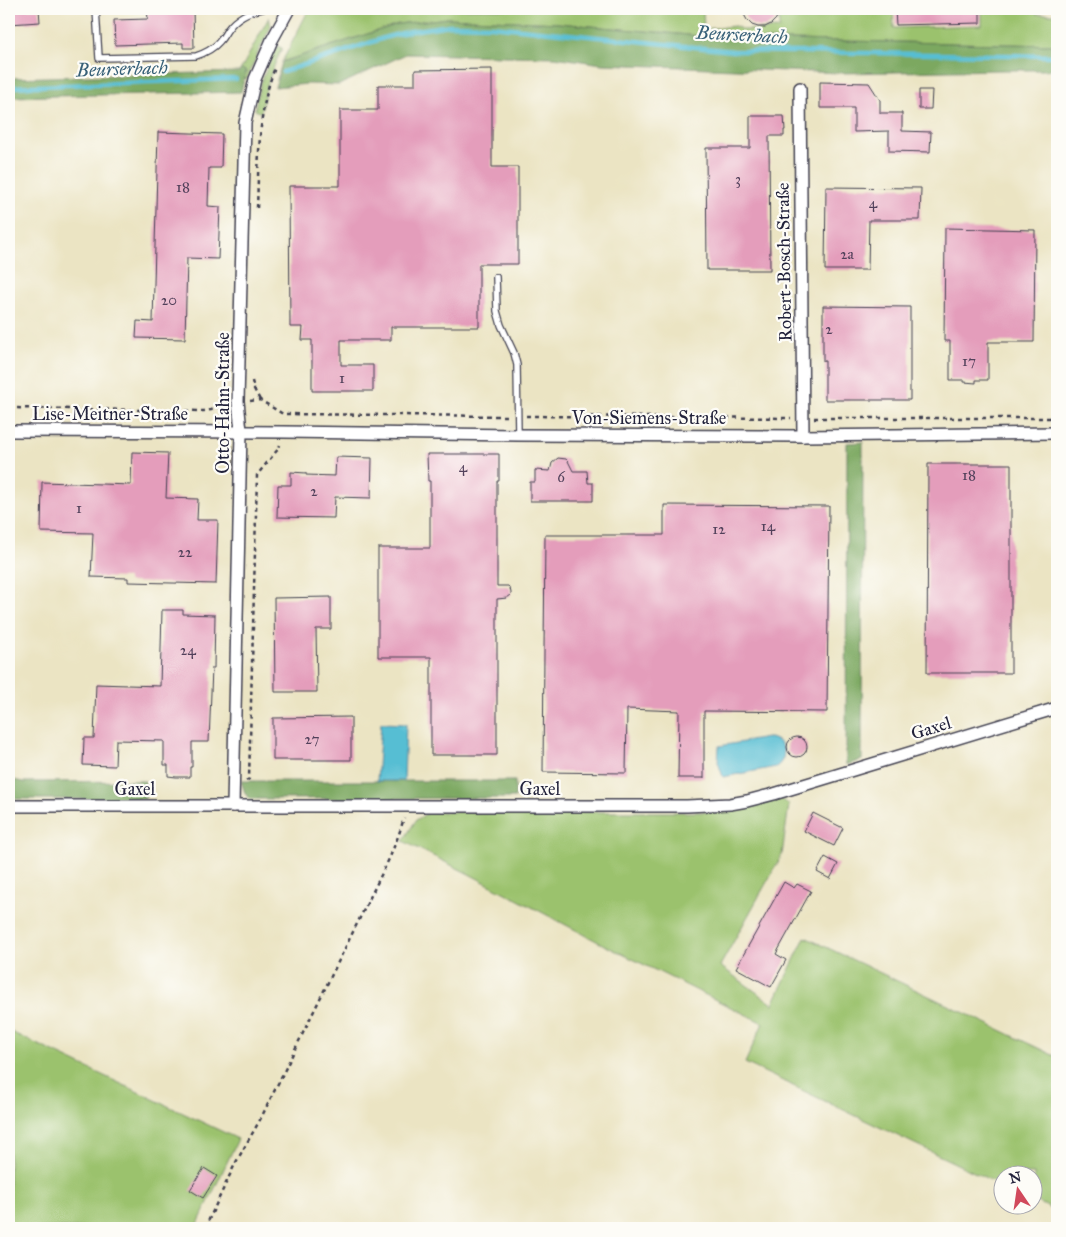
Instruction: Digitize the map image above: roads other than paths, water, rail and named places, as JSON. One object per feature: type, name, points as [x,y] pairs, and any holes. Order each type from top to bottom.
[{"type":"street","name":"Otto-Hahn-Straße","points":[[233,806],[241,431],[238,401],[245,123],[255,79],[285,10]]},
{"type":"street","name":"Robert-Bosch-Straße","points":[[800,88],[803,436]]},
{"type":"street","name":"Lise-Meitner-Straße","points":[[9,431],[241,431]]},
{"type":"street","name":"Von-Siemens-Straße","points":[[241,431],[518,435],[803,436],[1057,433]]},
{"type":"street","name":"Gaxel","points":[[9,806],[678,806],[730,804],[774,794],[1057,708]]},
{"type":"lane","points":[[96,9],[99,58],[196,56],[208,51],[220,42],[229,27],[241,17],[254,10],[262,9]]},
{"type":"lane","points":[[496,278],[497,311],[517,365],[518,435]]},
{"type":"water","points":[[381,723],[406,724],[404,781],[377,781]]},
{"type":"water","points":[[767,738],[778,741],[783,749],[783,758],[776,767],[723,777],[718,762],[719,746]]},
{"type":"waterway","name":"Beurserbach","points":[[283,72],[387,37],[450,25],[491,26],[733,51],[1057,56]]},
{"type":"waterway","name":"Beurserbach","points":[[9,87],[236,79]]}]
